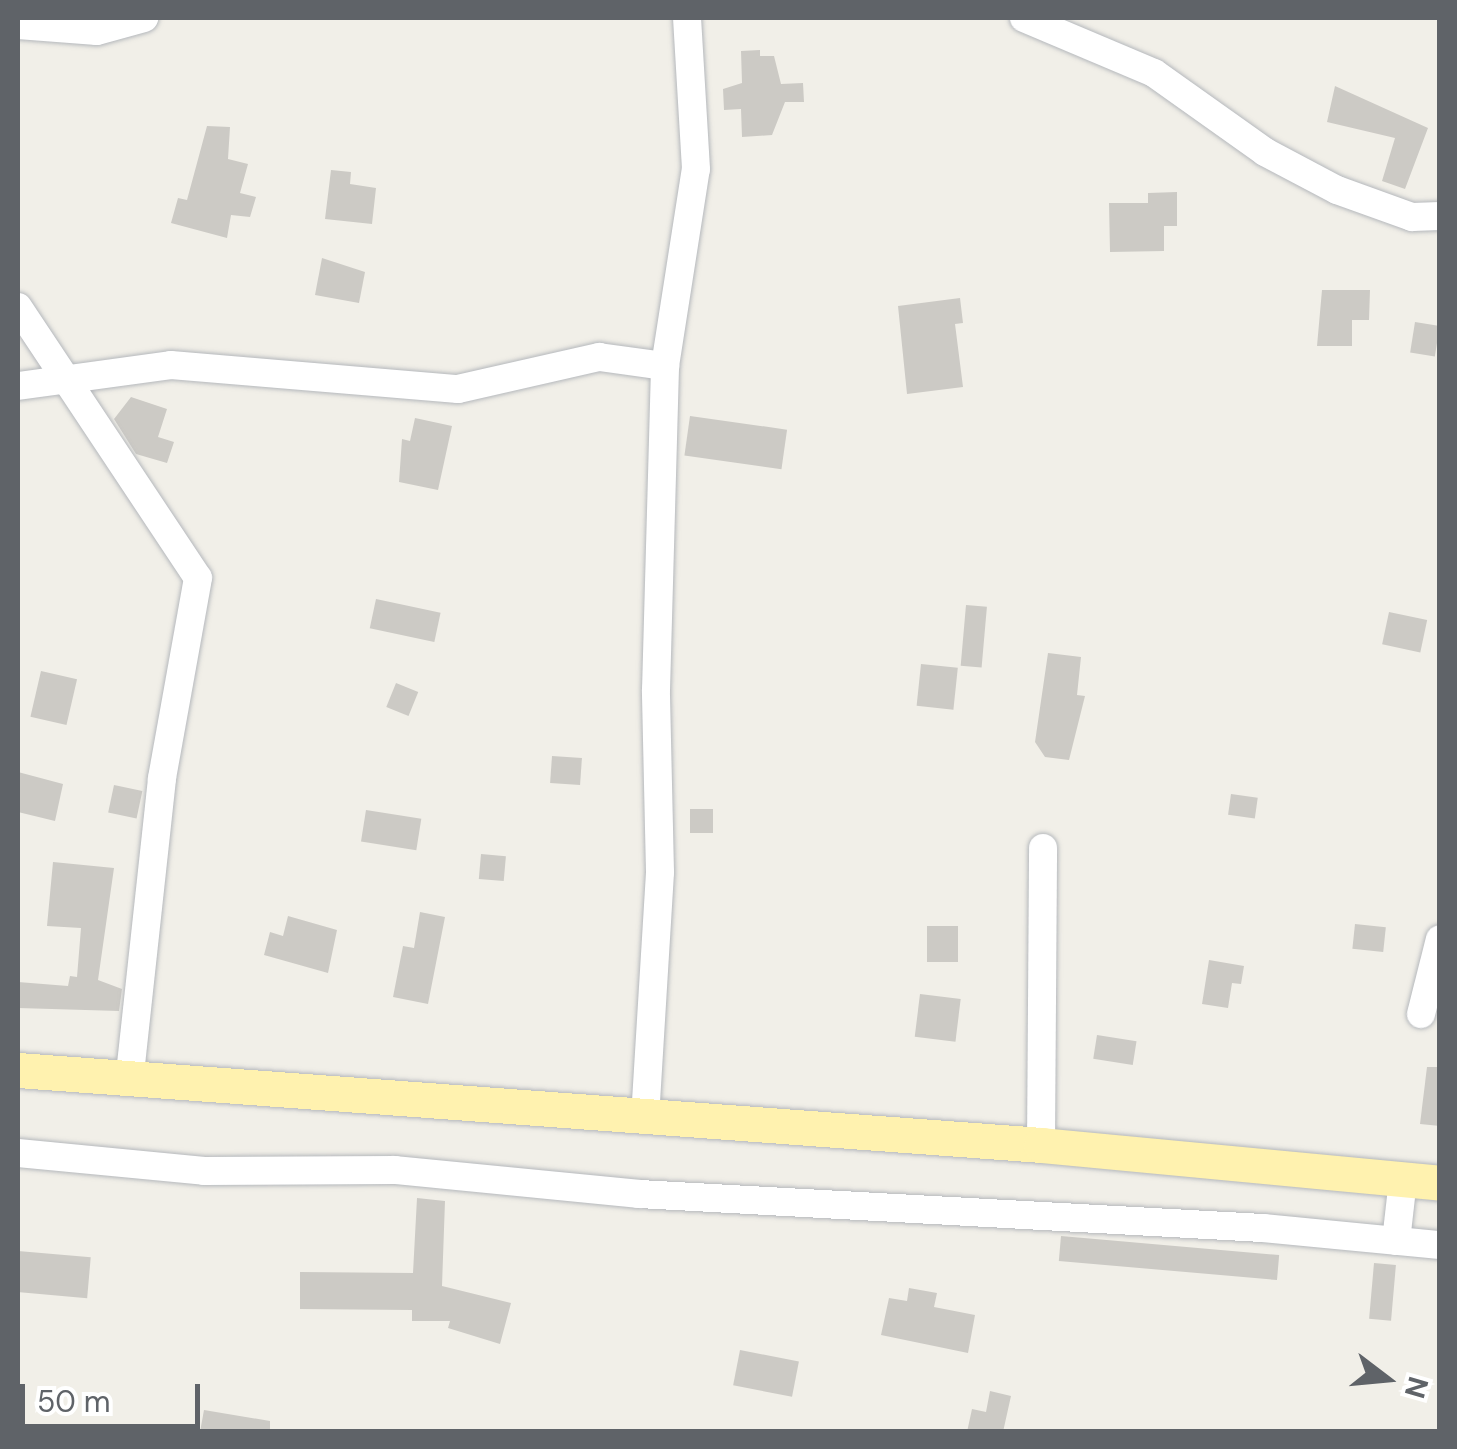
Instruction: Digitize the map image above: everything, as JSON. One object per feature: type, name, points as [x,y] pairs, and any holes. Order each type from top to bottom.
[{"type":"main road","points":[[18,1070],[130,1075],[646,1118],[1040,1145],[1440,1183]]},
{"type":"street","points":[[18,25],[97,31],[144,18]]},
{"type":"street","points":[[646,1118],[660,872],[656,690],[665,366],[696,170],[686,18]]},
{"type":"street","points":[[1024,18],[1154,73],[1266,152],[1337,190],[1412,217],[1440,216]]},
{"type":"street","points":[[18,308],[198,578],[162,779],[130,1075]]},
{"type":"street","points":[[18,386],[172,366],[238,366],[373,385],[458,388],[599,357],[665,366]]},
{"type":"street","points":[[1040,1145],[1043,848]]},
{"type":"street","points":[[1421,1014],[1440,939]]},
{"type":"street","points":[[18,1153],[204,1172],[395,1170],[639,1194],[1440,1244]]},
{"type":"street","points":[[1396,1240],[1403,1180]]},
{"type":"building","points":[[760,50],[760,56],[774,56],[781,84],[803,83],[804,102],[785,102],[772,135],[742,137],[741,109],[724,110],[723,89],[742,83],[741,51]]},
{"type":"building","points":[[1335,86],[1428,128],[1405,189],[1382,181],[1395,138],[1327,122]]},
{"type":"building","points":[[207,126],[230,127],[228,159],[248,164],[240,193],[256,197],[250,217],[231,215],[227,238],[171,223],[178,198],[187,200]]},
{"type":"building","points":[[331,170],[351,172],[350,184],[376,188],[372,224],[325,219]]},
{"type":"building","points":[[1177,192],[1177,226],[1164,226],[1164,251],[1110,252],[1109,203],[1148,203],[1148,193]]},
{"type":"building","points":[[322,258],[365,272],[359,303],[315,295]]},
{"type":"building","points":[[1322,290],[1370,290],[1369,320],[1352,320],[1352,346],[1317,346]]},
{"type":"building","points":[[960,298],[963,323],[955,324],[963,387],[907,394],[898,306]]},
{"type":"building","points":[[1415,322],[1440,326],[1435,357],[1410,353]]},
{"type":"building","points":[[131,397],[167,409],[158,437],[174,442],[167,463],[136,454],[114,419]]},
{"type":"building","points":[[690,416],[787,430],[781,469],[684,456]]},
{"type":"building","points":[[415,418],[452,426],[438,490],[399,482],[402,439],[410,441]]},
{"type":"building","points":[[376,599],[441,613],[434,642],[370,628]]},
{"type":"building","points":[[966,605],[987,607],[982,668],[961,666]]},
{"type":"building","points":[[1389,612],[1427,620],[1420,652],[1382,644]]},
{"type":"building","points":[[1048,653],[1081,657],[1077,695],[1085,696],[1069,760],[1045,757],[1035,742]]},
{"type":"building","points":[[921,664],[958,668],[953,710],[917,706]]},
{"type":"building","points":[[41,671],[77,679],[66,725],[30,717]]},
{"type":"building","points":[[396,683],[418,692],[409,716],[386,707]]},
{"type":"building","points":[[552,756],[582,758],[580,785],[550,783]]},
{"type":"building","points":[[18,772],[63,784],[55,821],[18,812]]},
{"type":"building","points":[[114,785],[142,791],[137,818],[108,812]]},
{"type":"building","points":[[1231,794],[1258,798],[1255,819],[1228,815]]},
{"type":"building","points":[[690,809],[713,809],[713,833],[690,833]]},
{"type":"building","points":[[366,810],[421,819],[416,850],[361,842]]},
{"type":"building","points":[[481,854],[506,856],[504,881],[479,879]]},
{"type":"building","points":[[53,862],[114,868],[98,980],[122,989],[119,1011],[18,1008],[18,982],[68,986],[70,976],[77,977],[81,928],[47,926]]},
{"type":"building","points":[[420,912],[445,917],[428,1004],[393,997],[403,946],[414,948]]},
{"type":"building","points":[[288,916],[337,930],[328,973],[264,955],[270,932],[283,936]]},
{"type":"building","points":[[1355,924],[1386,927],[1383,952],[1352,949]]},
{"type":"building","points":[[927,926],[958,926],[958,962],[927,962]]},
{"type":"building","points":[[1209,960],[1244,966],[1241,984],[1232,983],[1228,1008],[1202,1004]]},
{"type":"building","points":[[920,994],[961,999],[955,1042],[915,1037]]},
{"type":"building","points":[[1097,1035],[1137,1041],[1133,1065],[1093,1059]]},
{"type":"building","points":[[1427,1067],[1440,1067],[1440,1126],[1420,1124]]},
{"type":"building","points":[[417,1198],[445,1201],[442,1286],[511,1303],[500,1344],[448,1328],[450,1321],[412,1321],[412,1310],[300,1309],[300,1272],[413,1273]]},
{"type":"building","points":[[1061,1236],[1279,1255],[1277,1280],[1059,1261]]},
{"type":"building","points":[[18,1251],[91,1257],[87,1298],[18,1292]]},
{"type":"building","points":[[1374,1263],[1396,1265],[1391,1321],[1369,1319]]},
{"type":"building","points":[[909,1288],[937,1293],[934,1307],[975,1315],[968,1353],[881,1335],[889,1298],[907,1301]]},
{"type":"building","points":[[740,1350],[799,1361],[792,1397],[733,1385]]},
{"type":"building","points":[[990,1391],[1011,1396],[1003,1432],[967,1432],[972,1409],[986,1412]]},
{"type":"building","points":[[204,1410],[270,1421],[270,1432],[200,1432]]}]
